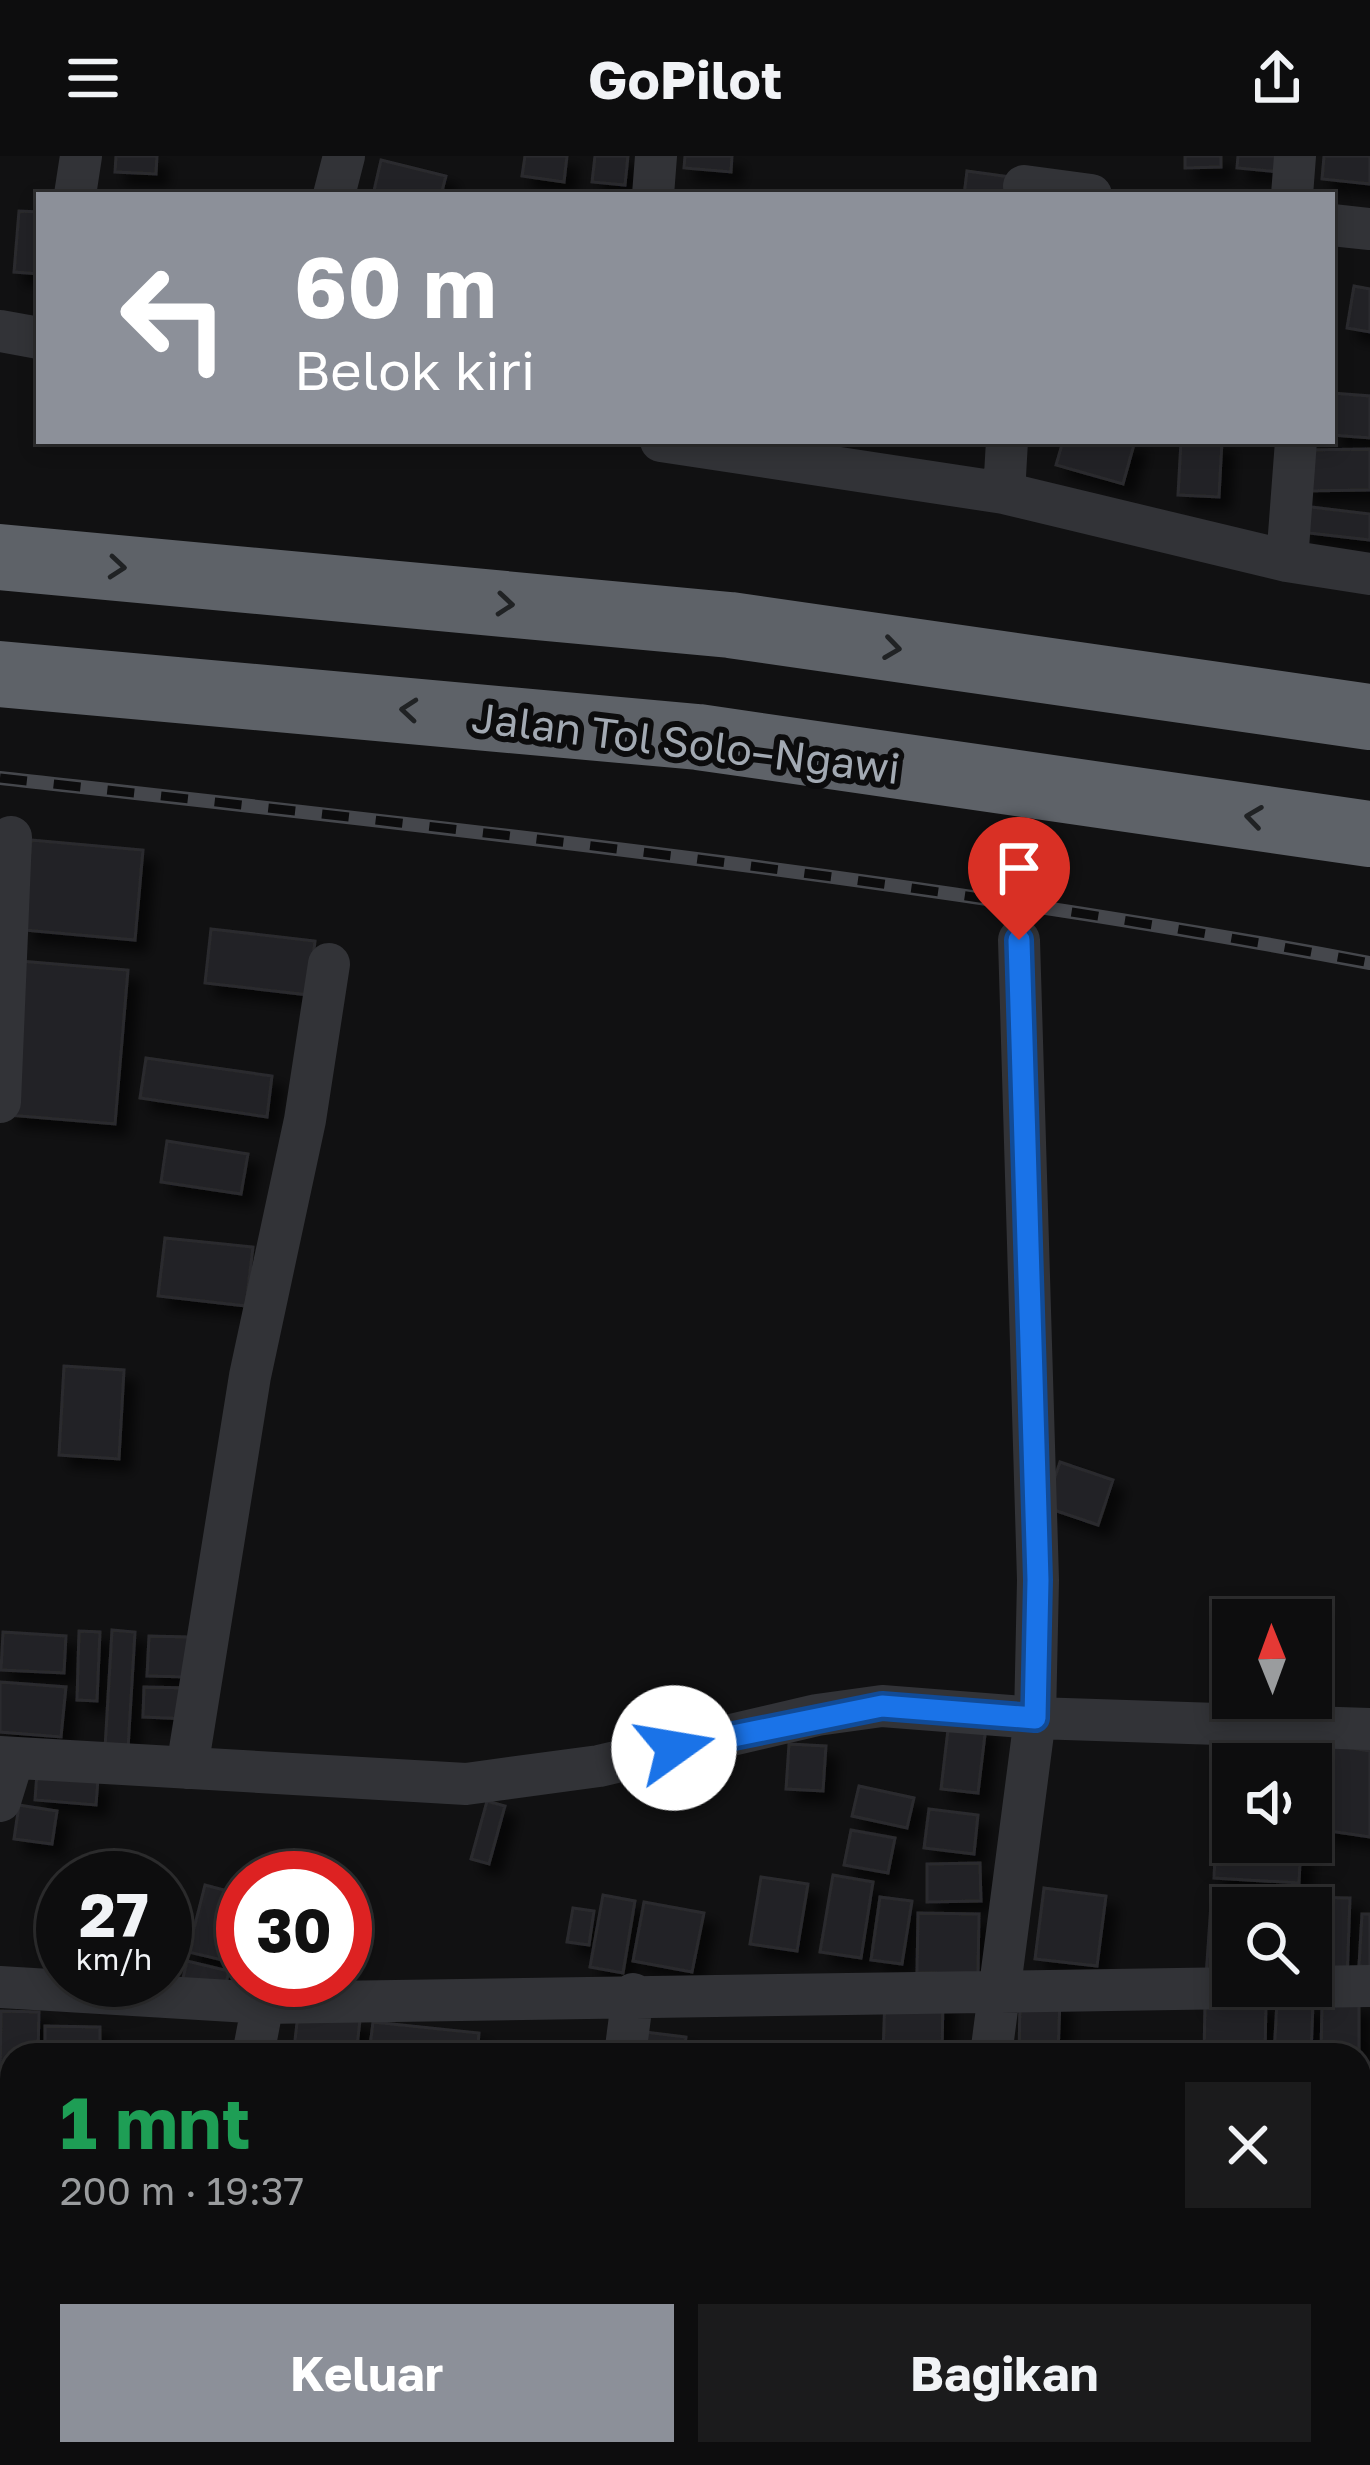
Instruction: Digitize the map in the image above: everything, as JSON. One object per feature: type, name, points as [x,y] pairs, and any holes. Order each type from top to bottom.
[{"type":"highway","points":[[0,556],[730,625],[1370,717]]},
{"type":"highway","name":"Jalan Tol Solo–Ngawi","points":[[0,674],[698,737],[1370,834]]},
{"type":"street","points":[[75,192],[81,156]]},
{"type":"street","points":[[335,192],[344,156]]},
{"type":"street","points":[[653,192],[656,156]]},
{"type":"street","points":[[1292,192],[1295,156]]},
{"type":"street","points":[[1024,179],[1078,192]]},
{"type":"street","points":[[1335,225],[1370,230]]},
{"type":"street","points":[[0,331],[36,337]]},
{"type":"street","points":[[681,444],[1004,493],[1287,561],[1370,574]]},
{"type":"street","points":[[1004,493],[1007,444]]},
{"type":"street","points":[[1287,561],[1296,444]]},
{"type":"street","points":[[0,1102],[2,951],[11,837]]},
{"type":"street","points":[[993,2043],[1035,1718],[1038,1580],[1019,940]]},
{"type":"street","points":[[187,1768],[250,1376],[305,1120],[329,964]]},
{"type":"street","points":[[0,1801],[6,1758],[466,1784],[599,1766],[799,1719],[882,1706],[1035,1718],[1370,1729]]},
{"type":"street","points":[[372,2000],[1370,1986]]},
{"type":"street","points":[[0,1987],[216,2000]]},
{"type":"street","points":[[627,2043],[633,1994]]},
{"type":"street","points":[[255,2043],[261,2007]]},
{"type":"building","points":[[116,156],[157,156],[156,174],[115,172]]},
{"type":"building","points":[[525,156],[567,156],[564,182],[522,176]]},
{"type":"building","points":[[595,156],[628,156],[625,185],[592,182]]},
{"type":"building","points":[[685,156],[732,156],[731,172],[684,168]]},
{"type":"building","points":[[1185,156],[1221,156],[1221,167],[1185,168]]},
{"type":"building","points":[[1238,156],[1282,156],[1280,172],[1237,168]]},
{"type":"building","points":[[1324,156],[1370,156],[1370,184],[1322,179]]},
{"type":"building","points":[[381,160],[446,176],[442,192],[374,192]]},
{"type":"building","points":[[967,171],[1011,177],[1008,192],[964,192]]},
{"type":"building","points":[[19,211],[36,212],[36,274],[14,272]]},
{"type":"building","points":[[1354,286],[1370,289],[1370,332],[1347,328]]},
{"type":"building","points":[[1335,393],[1370,396],[1370,438],[1335,435]]},
{"type":"building","points":[[1062,444],[1134,444],[1123,484],[1056,465]]},
{"type":"building","points":[[1181,444],[1222,444],[1219,497],[1178,495]]},
{"type":"building","points":[[1370,449],[1370,490],[1302,491],[1301,450]]},
{"type":"building","points":[[1303,506],[1370,514],[1370,540],[1300,532]]},
{"type":"building","points":[[31,840],[143,850],[135,940],[23,930]]},
{"type":"building","points":[[211,929],[315,941],[309,995],[205,983]]},
{"type":"building","points":[[20,961],[128,970],[115,1124],[7,1115]]},
{"type":"building","points":[[146,1058],[272,1076],[267,1117],[140,1098]]},
{"type":"building","points":[[167,1141],[248,1154],[241,1194],[161,1182]]},
{"type":"building","points":[[165,1238],[253,1247],[246,1306],[158,1296]]},
{"type":"building","points":[[64,1366],[124,1370],[119,1459],[59,1455]]},
{"type":"building","points":[[1060,1462],[1113,1480],[1098,1525],[1045,1507]]},
{"type":"building","points":[[112,1630],[135,1632],[128,1749],[105,1748]]},
{"type":"building","points":[[79,1631],[100,1632],[97,1701],[77,1700]]},
{"type":"building","points":[[3,1632],[66,1636],[64,1673],[1,1670]]},
{"type":"building","points":[[149,1636],[189,1637],[188,1677],[147,1676]]},
{"type":"building","points":[[0,1682],[66,1687],[61,1737],[0,1732]]},
{"type":"building","points":[[144,1687],[190,1688],[188,1719],[143,1717]]},
{"type":"building","points":[[949,1721],[986,1726],[978,1793],[941,1789]]},
{"type":"building","points":[[1240,1738],[1304,1738],[1304,1743],[1240,1743]]},
{"type":"building","points":[[789,1744],[826,1746],[823,1791],[786,1789]]},
{"type":"building","points":[[1332,1745],[1370,1751],[1370,1837],[1332,1831]]},
{"type":"building","points":[[37,1773],[98,1779],[96,1805],[35,1800]]},
{"type":"building","points":[[859,1786],[914,1798],[907,1828],[852,1816]]},
{"type":"building","points":[[487,1801],[505,1806],[489,1864],[471,1859]]},
{"type":"building","points":[[19,1805],[57,1811],[52,1844],[14,1839]]},
{"type":"building","points":[[929,1809],[978,1815],[974,1854],[924,1848]]},
{"type":"building","points":[[851,1830],[895,1838],[888,1873],[844,1865]]},
{"type":"building","points":[[980,1863],[981,1901],[927,1902],[927,1864]]},
{"type":"building","points":[[1215,1863],[1300,1863],[1299,1883],[1214,1878]]},
{"type":"building","points":[[833,1875],[873,1882],[861,1958],[820,1952]]},
{"type":"building","points":[[761,1877],[808,1884],[797,1951],[750,1944]]},
{"type":"building","points":[[205,1885],[216,1888],[216,1959],[192,1953]]},
{"type":"building","points":[[1044,1888],[1106,1896],[1097,1966],[1035,1959]]},
{"type":"building","points":[[1212,1889],[1212,1977],[1206,1977]]},
{"type":"building","points":[[603,1895],[635,1901],[623,1973],[590,1967]]},
{"type":"building","points":[[880,1897],[912,1901],[902,1964],[871,1960]]},
{"type":"building","points":[[1332,1898],[1350,1898],[1347,1982],[1332,1982]]},
{"type":"building","points":[[644,1902],[704,1913],[692,1972],[633,1961]]},
{"type":"building","points":[[573,1908],[594,1911],[589,1945],[567,1942]]},
{"type":"building","points":[[918,1913],[979,1914],[978,1974],[917,1973]]},
{"type":"building","points":[[1362,1914],[1370,1914],[1370,1967],[1359,1966]]},
{"type":"building","points":[[192,1962],[216,1968],[216,1989],[192,1984]]},
{"type":"building","points":[[885,1995],[943,1997],[942,2043],[883,2043]]},
{"type":"building","points":[[1020,1999],[1060,2000],[1058,2043],[1019,2043]]},
{"type":"building","points":[[1205,2002],[1212,2002],[1212,2007],[1266,2007],[1265,2043],[1204,2043]]},
{"type":"building","points":[[1332,2002],[1359,2003],[1359,2043],[1321,2043],[1322,2007],[1332,2007]]},
{"type":"building","points":[[1277,2007],[1313,2007],[1311,2043],[1275,2043]]},
{"type":"building","points":[[1,2011],[39,2012],[38,2043],[1,2043]]},
{"type":"building","points":[[298,2014],[360,2020],[357,2043],[295,2043]]},
{"type":"building","points":[[373,2022],[479,2033],[478,2043],[370,2043]]},
{"type":"building","points":[[45,2026],[100,2027],[100,2043],[45,2043]]},
{"type":"building","points":[[645,2032],[686,2037],[685,2043],[644,2043]]},
{"type":"railway","points":[[0,778],[858,881],[1370,963]]},
{"type":"route","points":[[674,1748],[818,1715],[882,1706],[934,1706],[1035,1718],[1038,1580],[1019,940]]}]
